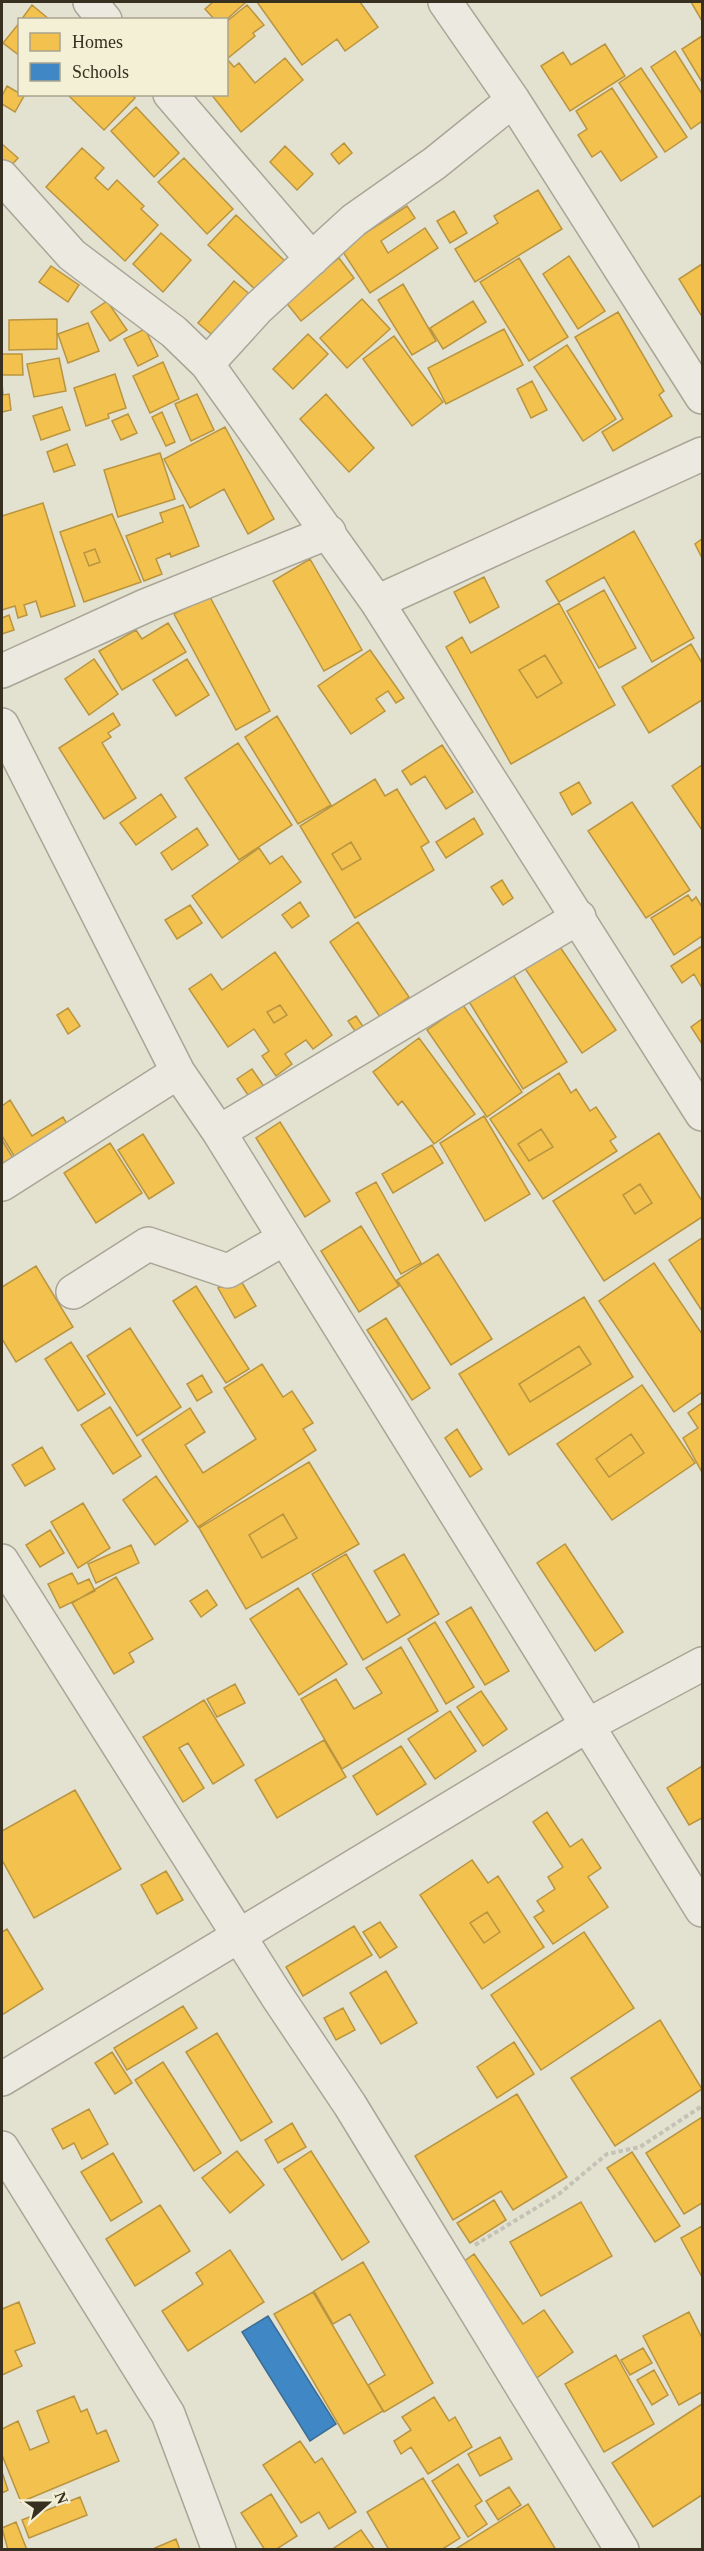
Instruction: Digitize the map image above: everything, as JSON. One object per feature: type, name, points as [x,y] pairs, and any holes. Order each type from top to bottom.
[{"type":"street","points":[[90,2],[103,18]]},
{"type":"street","points":[[445,2],[513,100],[702,397]]},
{"type":"street","points":[[172,96],[312,259]]},
{"type":"street","points":[[207,364],[258,308],[354,220],[435,163],[513,100]]},
{"type":"street","points":[[2,177],[72,255],[174,332],[207,364],[329,532],[376,602],[579,917],[702,1114]]},
{"type":"street","points":[[376,602],[702,454]]},
{"type":"street","points":[[2,671],[145,606],[329,532]]},
{"type":"street","points":[[2,725],[178,1072],[219,1132],[702,1910]]},
{"type":"street","points":[[219,1132],[579,917]]},
{"type":"street","points":[[2,1184],[178,1072]]},
{"type":"street","points":[[73,1292],[148,1244],[228,1271],[285,1238]]},
{"type":"street","points":[[2,1561],[240,1937],[350,2105],[622,2550]]},
{"type":"street","points":[[2,2079],[588,1725],[702,1664]]},
{"type":"street","points":[[2,2148],[168,2414],[219,2550]]},
{"type":"path","points":[[447,2262],[559,2194],[607,2154],[640,2146],[702,2106]]},
{"type":"building: Homes","points":[[213,2],[246,2],[228,18],[213,18],[205,9]]},
{"type":"building: Homes","points":[[257,2],[360,2],[378,27],[345,51],[337,39],[302,65]]},
{"type":"building: Homes","points":[[691,2],[702,2],[702,21]]},
{"type":"building: Homes","points":[[32,5],[48,18],[22,18]]},
{"type":"building: Homes","points":[[247,5],[264,25],[253,33],[255,36],[228,58],[228,20]]},
{"type":"building: Homes","points":[[18,24],[18,54],[3,43]]},
{"type":"building: Homes","points":[[702,36],[702,82],[682,49]]},
{"type":"building: Homes","points":[[605,44],[625,76],[570,111],[541,66],[563,52],[571,65]]},
{"type":"building: Homes","points":[[675,51],[702,94],[702,121],[691,129],[651,67]]},
{"type":"building: Homes","points":[[285,58],[303,80],[241,132],[213,96],[228,96],[228,60],[234,67],[239,63],[255,83]]},
{"type":"building: Homes","points":[[641,68],[687,137],[665,152],[619,83]]},
{"type":"building: Homes","points":[[7,86],[18,92],[18,96],[24,96],[15,112],[2,104],[2,96]]},
{"type":"building: Homes","points":[[612,88],[657,157],[621,181],[601,151],[592,157],[578,135],[587,129],[576,111]]},
{"type":"building: Homes","points":[[69,96],[133,96],[135,98],[104,130]]},
{"type":"building: Homes","points":[[136,107],[179,153],[154,177],[111,131]]},
{"type":"building: Homes","points":[[344,143],[352,153],[339,164],[331,154]]},
{"type":"building: Homes","points":[[2,144],[18,158],[8,169],[2,164]]},
{"type":"building: Homes","points":[[285,146],[313,174],[297,190],[270,162]]},
{"type":"building: Homes","points":[[82,148],[104,168],[95,178],[108,190],[117,180],[144,206],[141,209],[158,225],[125,261],[46,187]]},
{"type":"building: Homes","points":[[184,158],[233,209],[207,234],[158,182]]},
{"type":"building: Homes","points":[[538,190],[562,229],[475,282],[455,249],[498,223],[494,216]]},
{"type":"building: Homes","points":[[407,206],[415,218],[381,241],[388,253],[425,228],[438,248],[370,293],[341,249]]},
{"type":"building: Homes","points":[[454,211],[467,233],[450,243],[437,221]]},
{"type":"building: Homes","points":[[236,215],[286,262],[258,292],[208,245]]},
{"type":"building: Homes","points":[[161,233],[191,260],[163,292],[133,264]]},
{"type":"building: Homes","points":[[569,256],[605,311],[578,329],[543,274]]},
{"type":"building: Homes","points":[[339,258],[354,278],[301,321],[285,301]]},
{"type":"building: Homes","points":[[519,258],[568,337],[529,361],[480,282]]},
{"type":"building: Homes","points":[[702,264],[702,315],[701,315],[679,279]]},
{"type":"building: Homes","points":[[51,266],[79,285],[68,302],[39,282]]},
{"type":"building: Homes","points":[[234,281],[253,297],[217,339],[198,323]]},
{"type":"building: Homes","points":[[403,284],[436,341],[412,355],[378,300]]},
{"type":"building: Homes","points":[[362,299],[390,329],[347,368],[320,338]]},
{"type":"building: Homes","points":[[107,301],[127,330],[110,341],[91,312]]},
{"type":"building: Homes","points":[[473,301],[486,322],[443,349],[430,328]]},
{"type":"building: Homes","points":[[618,312],[664,391],[659,395],[672,416],[613,451],[602,432],[623,419],[575,337]]},
{"type":"building: Homes","points":[[57,319],[57,349],[9,350],[9,320]]},
{"type":"building: Homes","points":[[88,323],[99,351],[68,363],[58,334]]},
{"type":"building: Homes","points":[[145,329],[158,356],[138,366],[124,339]]},
{"type":"building: Homes","points":[[504,329],[523,365],[446,404],[428,368]]},
{"type":"building: Homes","points":[[308,334],[328,354],[293,389],[273,369]]},
{"type":"building: Homes","points":[[394,336],[443,402],[412,426],[363,359]]},
{"type":"building: Homes","points":[[567,345],[616,419],[583,441],[534,367]]},
{"type":"building: Homes","points":[[2,354],[22,354],[23,375],[2,375]]},
{"type":"building: Homes","points":[[59,358],[66,391],[34,397],[27,364]]},
{"type":"building: Homes","points":[[163,362],[179,399],[150,413],[133,376]]},
{"type":"building: Homes","points":[[115,374],[126,408],[108,414],[109,418],[86,426],[74,388]]},
{"type":"building: Homes","points":[[532,381],[547,410],[531,418],[517,389]]},
{"type":"building: Homes","points":[[2,383],[3,395],[9,394],[11,410],[2,412]]},
{"type":"building: Homes","points":[[197,394],[214,430],[191,441],[175,404]]},
{"type":"building: Homes","points":[[326,394],[374,448],[349,472],[300,419]]},
{"type":"building: Homes","points":[[62,407],[70,430],[41,440],[33,416]]},
{"type":"building: Homes","points":[[162,412],[175,442],[166,446],[152,417]]},
{"type":"building: Homes","points":[[128,414],[137,433],[121,440],[112,421]]},
{"type":"building: Homes","points":[[225,427],[274,519],[248,534],[224,489],[190,508],[164,459]]},
{"type":"building: Homes","points":[[67,444],[75,465],[54,472],[47,452]]},
{"type":"building: Homes","points":[[160,453],[175,499],[118,517],[104,470]]},
{"type":"building: Homes","points":[[43,503],[75,606],[41,617],[36,601],[24,605],[27,615],[18,618],[15,606],[2,610],[2,516]]},
{"type":"building: Homes","points":[[183,505],[199,546],[171,557],[170,553],[156,559],[162,574],[144,581],[126,536],[163,522],[160,513]]},
{"type":"building: Homes","points":[[112,514],[141,582],[84,602],[60,532]],"holes":[[[95,549],[100,562],[89,566],[84,553]]]},
{"type":"building: Homes","points":[[634,531],[694,638],[652,662],[604,577],[559,602],[546,581]]},
{"type":"building: Homes","points":[[702,539],[702,558],[695,544]]},
{"type":"building: Homes","points":[[95,549],[100,562],[89,566],[84,553]]},
{"type":"building: Homes","points":[[310,559],[362,650],[324,671],[273,581]]},
{"type":"building: Homes","points":[[484,577],[499,607],[470,623],[454,592]]},
{"type":"building: Homes","points":[[604,590],[636,648],[599,668],[567,611]]},
{"type":"building: Homes","points":[[209,595],[270,711],[236,730],[174,614]]},
{"type":"building: Homes","points":[[559,603],[615,705],[511,764],[446,647],[462,637],[471,653]],"holes":[[[545,655],[562,683],[537,698],[519,670]]]},
{"type":"building: Homes","points":[[9,615],[14,630],[2,634],[2,618]]},
{"type":"building: Homes","points":[[168,623],[186,652],[122,690],[99,651],[136,630],[142,639]]},
{"type":"building: Homes","points":[[691,644],[702,663],[702,700],[649,733],[622,687]]},
{"type":"building: Homes","points":[[370,650],[404,698],[396,703],[388,691],[376,699],[385,711],[351,734],[318,686]]},
{"type":"building: Homes","points":[[545,655],[562,683],[537,698],[519,670]]},
{"type":"building: Homes","points":[[94,659],[118,694],[89,715],[65,679]]},
{"type":"building: Homes","points":[[187,659],[209,695],[176,716],[153,680]]},
{"type":"building: Homes","points":[[113,713],[120,725],[108,733],[111,737],[102,743],[136,798],[104,819],[59,748]]},
{"type":"building: Homes","points":[[277,716],[331,805],[298,824],[245,737]]},
{"type":"building: Homes","points":[[238,743],[292,825],[239,860],[185,778]]},
{"type":"building: Homes","points":[[442,745],[473,792],[446,809],[425,776],[411,785],[402,771]]},
{"type":"building: Homes","points":[[702,765],[702,830],[672,786]]},
{"type":"building: Homes","points":[[375,779],[385,796],[397,789],[429,842],[421,847],[434,870],[355,918],[300,826]],"holes":[[[351,842],[361,859],[342,870],[332,854]]]},
{"type":"building: Homes","points":[[579,782],[591,803],[572,815],[560,793]]},
{"type":"building: Homes","points":[[161,794],[176,817],[136,845],[120,823]]},
{"type":"building: Homes","points":[[632,802],[690,890],[646,918],[588,831]]},
{"type":"building: Homes","points":[[474,818],[483,834],[446,858],[436,842]]},
{"type":"building: Homes","points":[[197,828],[208,845],[172,870],[161,853]]},
{"type":"building: Homes","points":[[351,842],[361,859],[342,870],[332,854]]},
{"type":"building: Homes","points":[[259,848],[270,864],[282,856],[301,882],[222,938],[192,896]]},
{"type":"building: Homes","points":[[502,880],[513,898],[503,905],[491,887]]},
{"type":"building: Homes","points":[[688,895],[692,901],[696,897],[702,907],[702,936],[674,955],[651,918]]},
{"type":"building: Homes","points":[[300,902],[309,916],[292,928],[282,915]]},
{"type":"building: Homes","points":[[190,905],[202,923],[177,939],[165,920]]},
{"type":"building: Homes","points":[[358,922],[409,997],[380,1017],[330,942]]},
{"type":"building: Homes","points":[[558,944],[616,1030],[582,1053],[524,967]]},
{"type":"building: Homes","points":[[702,946],[702,988],[694,974],[682,983],[671,966]]},
{"type":"building: Homes","points":[[275,952],[332,1035],[313,1049],[306,1040],[285,1054],[292,1064],[276,1076],[262,1056],[269,1051],[254,1029],[228,1047],[189,989],[211,974],[222,990]],"holes":[[[280,1005],[287,1015],[274,1023],[267,1012]]]},
{"type":"building: Homes","points":[[512,973],[567,1062],[523,1089],[468,1000]]},
{"type":"building: Homes","points":[[280,1005],[287,1015],[274,1023],[267,1012]]},
{"type":"building: Homes","points":[[463,1005],[522,1092],[487,1117],[427,1030]]},
{"type":"building: Homes","points":[[68,1008],[80,1026],[68,1034],[57,1015]]},
{"type":"building: Homes","points":[[356,1016],[364,1028],[357,1034],[348,1021]]},
{"type":"building: Homes","points":[[702,1019],[702,1044],[691,1027]]},
{"type":"building: Homes","points":[[419,1038],[475,1114],[434,1144],[402,1101],[398,1105],[373,1072]]},
{"type":"building: Homes","points":[[252,1069],[265,1088],[250,1098],[237,1079]]},
{"type":"building: Homes","points":[[559,1073],[571,1093],[576,1089],[590,1111],[596,1107],[616,1137],[610,1141],[617,1151],[543,1199],[490,1119]],"holes":[[[541,1129],[553,1147],[529,1161],[518,1144]]]},
{"type":"building: Homes","points":[[10,1100],[32,1136],[63,1117],[69,1127],[16,1159],[2,1136],[2,1106]]},
{"type":"building: Homes","points":[[484,1116],[530,1194],[485,1221],[440,1143]]},
{"type":"building: Homes","points":[[280,1122],[330,1201],[305,1217],[256,1138]]},
{"type":"building: Homes","points":[[541,1129],[553,1147],[529,1161],[518,1144]]},
{"type":"building: Homes","points":[[659,1133],[702,1201],[702,1217],[604,1281],[553,1201]],"holes":[[[640,1184],[652,1203],[635,1214],[623,1195]]]},
{"type":"building: Homes","points":[[143,1134],[174,1183],[149,1199],[118,1150]]},
{"type":"building: Homes","points":[[2,1140],[16,1163],[2,1172]]},
{"type":"building: Homes","points":[[110,1143],[142,1193],[96,1223],[64,1173]]},
{"type":"building: Homes","points":[[432,1145],[443,1163],[393,1193],[382,1174]]},
{"type":"building: Homes","points":[[376,1182],[421,1263],[401,1274],[356,1193]]},
{"type":"building: Homes","points":[[640,1184],[652,1203],[635,1214],[623,1195]]},
{"type":"building: Homes","points":[[361,1226],[399,1286],[359,1312],[321,1251]]},
{"type":"building: Homes","points":[[702,1238],[702,1311],[669,1260]]},
{"type":"building: Homes","points":[[438,1254],[492,1339],[451,1365],[397,1280]]},
{"type":"building: Homes","points":[[654,1263],[702,1334],[702,1392],[674,1412],[599,1301]]},
{"type":"building: Homes","points":[[36,1266],[73,1327],[16,1362],[2,1339],[2,1287]]},
{"type":"building: Homes","points":[[238,1276],[256,1306],[235,1318],[218,1288]]},
{"type":"building: Homes","points":[[196,1286],[249,1369],[226,1383],[173,1301]]},
{"type":"building: Homes","points":[[584,1297],[633,1377],[509,1455],[459,1374]],"holes":[[[579,1346],[591,1364],[530,1402],[519,1384]]]},
{"type":"building: Homes","points":[[386,1318],[430,1388],[412,1400],[367,1330]]},
{"type":"building: Homes","points":[[130,1328],[181,1407],[137,1436],[87,1356]]},
{"type":"building: Homes","points":[[71,1342],[105,1394],[78,1411],[45,1359]]},
{"type":"building: Homes","points":[[579,1346],[591,1364],[530,1402],[519,1384]]},
{"type":"building: Homes","points":[[262,1364],[283,1397],[292,1391],[313,1423],[303,1429],[316,1450],[198,1527],[142,1440],[190,1408],[205,1432],[185,1445],[203,1473],[256,1439],[224,1388]]},
{"type":"building: Homes","points":[[202,1375],[212,1392],[197,1401],[187,1384]]},
{"type":"building: Homes","points":[[642,1385],[695,1463],[612,1520],[557,1444]],"holes":[[[631,1434],[644,1453],[609,1477],[596,1459]]]},
{"type":"building: Homes","points":[[702,1403],[702,1472],[683,1438],[698,1428],[688,1413]]},
{"type":"building: Homes","points":[[110,1407],[141,1456],[113,1474],[81,1425]]},
{"type":"building: Homes","points":[[457,1429],[482,1469],[470,1477],[445,1438]]},
{"type":"building: Homes","points":[[631,1434],[644,1453],[609,1477],[596,1459]]},
{"type":"building: Homes","points":[[42,1447],[55,1469],[25,1486],[12,1465]]},
{"type":"building: Homes","points":[[309,1462],[359,1544],[246,1609],[199,1528]],"holes":[[[283,1514],[297,1538],[262,1558],[249,1535]]]},
{"type":"building: Homes","points":[[156,1476],[188,1521],[155,1545],[123,1500]]},
{"type":"building: Homes","points":[[83,1503],[110,1548],[78,1568],[51,1522]]},
{"type":"building: Homes","points":[[283,1514],[297,1538],[262,1558],[249,1535]]},
{"type":"building: Homes","points":[[50,1530],[64,1553],[40,1567],[26,1545]]},
{"type":"building: Homes","points":[[565,1544],[623,1632],[595,1651],[537,1563]]},
{"type":"building: Homes","points":[[131,1545],[139,1563],[96,1583],[88,1564]]},
{"type":"building: Homes","points":[[346,1554],[387,1623],[400,1615],[374,1571],[404,1554],[439,1614],[363,1660],[312,1574]]},
{"type":"building: Homes","points":[[72,1573],[78,1584],[89,1579],[95,1591],[60,1608],[48,1584]]},
{"type":"building: Homes","points":[[116,1577],[153,1639],[129,1653],[134,1662],[114,1674],[72,1603]]},
{"type":"building: Homes","points":[[298,1588],[347,1664],[299,1695],[250,1619]]},
{"type":"building: Homes","points":[[207,1590],[217,1605],[201,1617],[190,1601]]},
{"type":"building: Homes","points":[[471,1607],[509,1671],[485,1685],[446,1622]]},
{"type":"building: Homes","points":[[435,1622],[474,1687],[446,1704],[408,1639]]},
{"type":"building: Homes","points":[[401,1647],[438,1711],[342,1769],[301,1699],[336,1679],[354,1709],[382,1693],[366,1668]]},
{"type":"building: Homes","points":[[235,1684],[245,1703],[217,1717],[207,1699]]},
{"type":"building: Homes","points":[[481,1691],[507,1729],[483,1746],[457,1707]]},
{"type":"building: Homes","points":[[204,1700],[244,1765],[213,1784],[188,1743],[179,1748],[204,1788],[183,1802],[143,1737]]},
{"type":"building: Homes","points":[[450,1711],[476,1751],[435,1779],[408,1739]]},
{"type":"building: Homes","points":[[324,1740],[346,1777],[277,1818],[255,1780]]},
{"type":"building: Homes","points":[[401,1746],[426,1784],[377,1815],[353,1776]]},
{"type":"building: Homes","points":[[702,1766],[702,1818],[689,1825],[667,1788]]},
{"type":"building: Homes","points":[[75,1790],[121,1869],[34,1918],[2,1860],[2,1831]]},
{"type":"building: Homes","points":[[547,1812],[570,1847],[582,1839],[601,1868],[588,1877],[608,1907],[553,1944],[534,1917],[544,1911],[537,1901],[555,1889],[548,1877],[563,1867],[533,1822]]},
{"type":"building: Homes","points":[[472,1860],[488,1883],[498,1876],[544,1947],[482,1989],[420,1895]],"holes":[[[487,1912],[500,1932],[484,1943],[470,1923]]]},
{"type":"building: Homes","points":[[166,1871],[183,1900],[157,1914],[141,1885]]},
{"type":"building: Homes","points":[[487,1912],[500,1932],[484,1943],[470,1923]]},
{"type":"building: Homes","points":[[380,1922],[397,1947],[380,1958],[363,1932]]},
{"type":"building: Homes","points":[[354,1926],[372,1955],[303,1996],[286,1967]]},
{"type":"building: Homes","points":[[7,1929],[43,1989],[2,2015],[2,1932]]},
{"type":"building: Homes","points":[[584,1932],[634,2008],[541,2070],[491,1995]]},
{"type":"building: Homes","points":[[386,1971],[417,2023],[381,2044],[350,1993]]},
{"type":"building: Homes","points":[[183,2006],[197,2028],[127,2070],[114,2048]]},
{"type":"building: Homes","points":[[343,2008],[355,2030],[336,2040],[324,2018]]},
{"type":"building: Homes","points":[[660,2020],[702,2089],[615,2146],[571,2078]]},
{"type":"building: Homes","points":[[217,2033],[272,2122],[241,2141],[186,2052]]},
{"type":"building: Homes","points":[[514,2042],[534,2074],[497,2098],[477,2067]]},
{"type":"building: Homes","points":[[112,2052],[132,2083],[115,2094],[95,2063]]},
{"type":"building: Homes","points":[[163,2062],[221,2153],[194,2171],[135,2080]]},
{"type":"building: Homes","points":[[517,2094],[567,2177],[513,2210],[501,2191],[453,2220],[415,2156]]},
{"type":"building: Homes","points":[[89,2109],[108,2144],[82,2159],[74,2143],[63,2149],[52,2129]]},
{"type":"building: Homes","points":[[702,2117],[702,2203],[684,2214],[646,2153]]},
{"type":"building: Homes","points":[[292,2123],[306,2147],[278,2163],[265,2140]]},
{"type":"building: Homes","points":[[237,2151],[264,2185],[230,2213],[202,2178]]},
{"type":"building: Homes","points":[[311,2151],[369,2242],[342,2260],[284,2169]]},
{"type":"building: Homes","points":[[632,2152],[680,2226],[655,2242],[607,2168]]},
{"type":"building: Homes","points":[[113,2153],[142,2202],[111,2221],[81,2172]]},
{"type":"building: Homes","points":[[494,2200],[506,2220],[470,2243],[457,2223]]},
{"type":"building: Homes","points":[[581,2202],[612,2256],[541,2296],[510,2242]]},
{"type":"building: Homes","points":[[160,2205],[190,2251],[135,2286],[106,2239]]},
{"type":"building: Homes","points":[[702,2226],[702,2277],[681,2238]]},
{"type":"building: Homes","points":[[230,2250],[264,2302],[188,2351],[162,2311],[203,2284],[196,2273]]},
{"type":"building: Homes","points":[[474,2254],[523,2324],[544,2310],[573,2352],[531,2382],[452,2270]]},
{"type":"building: Homes","points":[[363,2262],[433,2383],[384,2412],[368,2385],[385,2375],[350,2314],[333,2324],[314,2291]]},
{"type":"building: Homes","points":[[313,2292],[383,2411],[344,2434],[274,2314]]},
{"type":"building: Homes","points":[[19,2302],[35,2343],[15,2351],[22,2366],[2,2375],[2,2309]]},
{"type":"building: Homes","points":[[689,2312],[702,2338],[702,2392],[679,2405],[643,2336]]},
{"type":"building: Homes","points":[[643,2348],[652,2363],[630,2375],[621,2360]]},
{"type":"building: Homes","points":[[616,2355],[654,2424],[604,2452],[565,2384]]},
{"type":"building: Homes","points":[[654,2370],[668,2395],[652,2405],[637,2380]]},
{"type":"building: Homes","points":[[74,2396],[81,2412],[87,2409],[97,2434],[106,2430],[119,2461],[21,2502],[2,2455],[2,2429],[18,2421],[30,2450],[49,2442],[37,2411]]},
{"type":"building: Homes","points":[[434,2397],[449,2421],[455,2417],[472,2447],[428,2474],[411,2447],[401,2454],[394,2441],[411,2430],[402,2417]]},
{"type":"building: Homes","points":[[702,2404],[702,2495],[653,2527],[612,2463]]},
{"type":"building: Homes","points":[[500,2437],[512,2459],[480,2476],[468,2454]]},
{"type":"building: Homes","points":[[300,2441],[315,2463],[322,2458],[356,2512],[329,2529],[319,2512],[301,2523],[263,2465]]},
{"type":"building: Homes","points":[[458,2464],[482,2501],[475,2506],[487,2524],[468,2537],[432,2481]]},
{"type":"building: Homes","points":[[2,2472],[8,2490],[2,2493]]},
{"type":"building: Homes","points":[[423,2478],[460,2538],[441,2550],[389,2550],[367,2512]]},
{"type":"building: Homes","points":[[509,2487],[521,2505],[498,2520],[486,2501]]},
{"type":"building: Homes","points":[[271,2494],[297,2536],[275,2550],[265,2550],[241,2513]]},
{"type":"building: Homes","points":[[80,2497],[87,2515],[29,2538],[22,2520]]},
{"type":"building: Homes","points":[[528,2504],[556,2550],[454,2550]]},
{"type":"building: Homes","points":[[16,2522],[27,2550],[8,2550],[2,2528]]},
{"type":"building: Homes","points":[[361,2530],[375,2550],[331,2550]]},
{"type":"building: Homes","points":[[176,2539],[180,2550],[156,2550],[155,2548]]},
{"type":"building: Schools","points":[[268,2316],[336,2424],[310,2441],[242,2332]]}]
